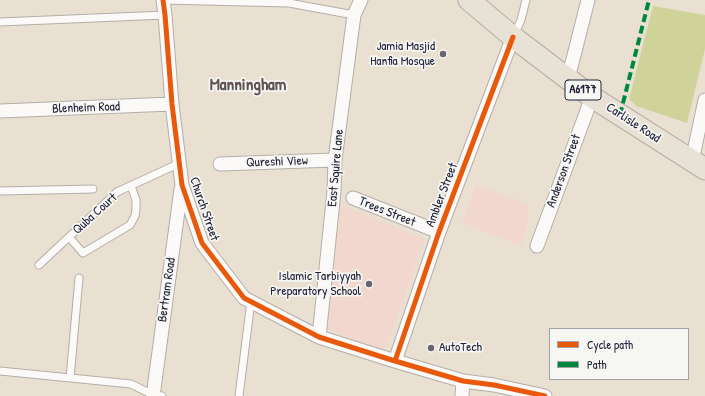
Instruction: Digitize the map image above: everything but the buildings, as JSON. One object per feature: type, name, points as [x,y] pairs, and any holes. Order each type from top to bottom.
[{"type":"main road","name":"Carlisle Road","points":[[469,0],[513,37],[568,79],[699,165]]},
{"type":"street","name":"Church Street","points":[[163,0],[172,104],[182,185],[202,243],[244,298],[319,337],[463,381],[545,396]]},
{"type":"street","name":"East Squire Lane","points":[[319,337],[334,191],[335,160],[354,15],[361,0]]},
{"type":"street","points":[[568,79],[588,0]]},
{"type":"street","name":"Ambler Street","points":[[395,361],[439,232],[513,37]]},
{"type":"street","name":"Anderson Street","points":[[537,246],[592,96]]},
{"type":"street","points":[[699,165],[705,100]]},
{"type":"street","name":"Blenheim Road","points":[[0,111],[172,104]]},
{"type":"street","name":"Qureshi View","points":[[220,164],[335,160]]},
{"type":"street","name":"Bertram Road","points":[[156,396],[182,185]]},
{"type":"street","name":"Trees Street","points":[[353,198],[439,232]]},
{"type":"street","points":[[462,396],[463,381]]},
{"type":"lane","points":[[163,0],[289,3],[354,15]]},
{"type":"lane","points":[[513,37],[521,20],[526,0]]},
{"type":"lane","points":[[0,22],[165,15]]},
{"type":"lane","name":"Quba Court","points":[[39,265],[117,192],[180,163]]},
{"type":"lane","points":[[69,237],[83,253],[130,225],[135,216],[136,209],[136,200],[131,186]]},
{"type":"lane","points":[[0,191],[93,189]]},
{"type":"lane","points":[[70,378],[80,278]]},
{"type":"lane","points":[[239,396],[251,301]]},
{"type":"lane","points":[[0,372],[131,384],[156,396]]},
{"type":"shaded area","points":[[476,185],[529,204],[527,228],[521,245],[462,223]]},
{"type":"shaded area","name":"Islamic Tarbiyyah Preparatory School","points":[[339,204],[425,239],[385,351],[325,329]]},
{"type":"green space","points":[[653,6],[705,15],[705,49],[687,123],[636,106],[629,99]]},
{"type":"marked path","points":[[620,115],[649,0]]},
{"type":"cycle path","points":[[163,0],[172,104],[182,185],[202,243],[244,298],[319,337],[463,381],[494,385],[545,396]]},
{"type":"cycle path","points":[[395,361],[439,232],[513,37]]},
{"type":"place","name":"Jamia Masjid Hanfia Mosque","points":[[443,54]]},
{"type":"place","name":"Islamic Tarbiyyah Preparatory School","points":[[369,284]]},
{"type":"place","name":"AutoTech","points":[[431,348]]},
{"type":"district","name":"Manningham","points":[[248,85]]}]
